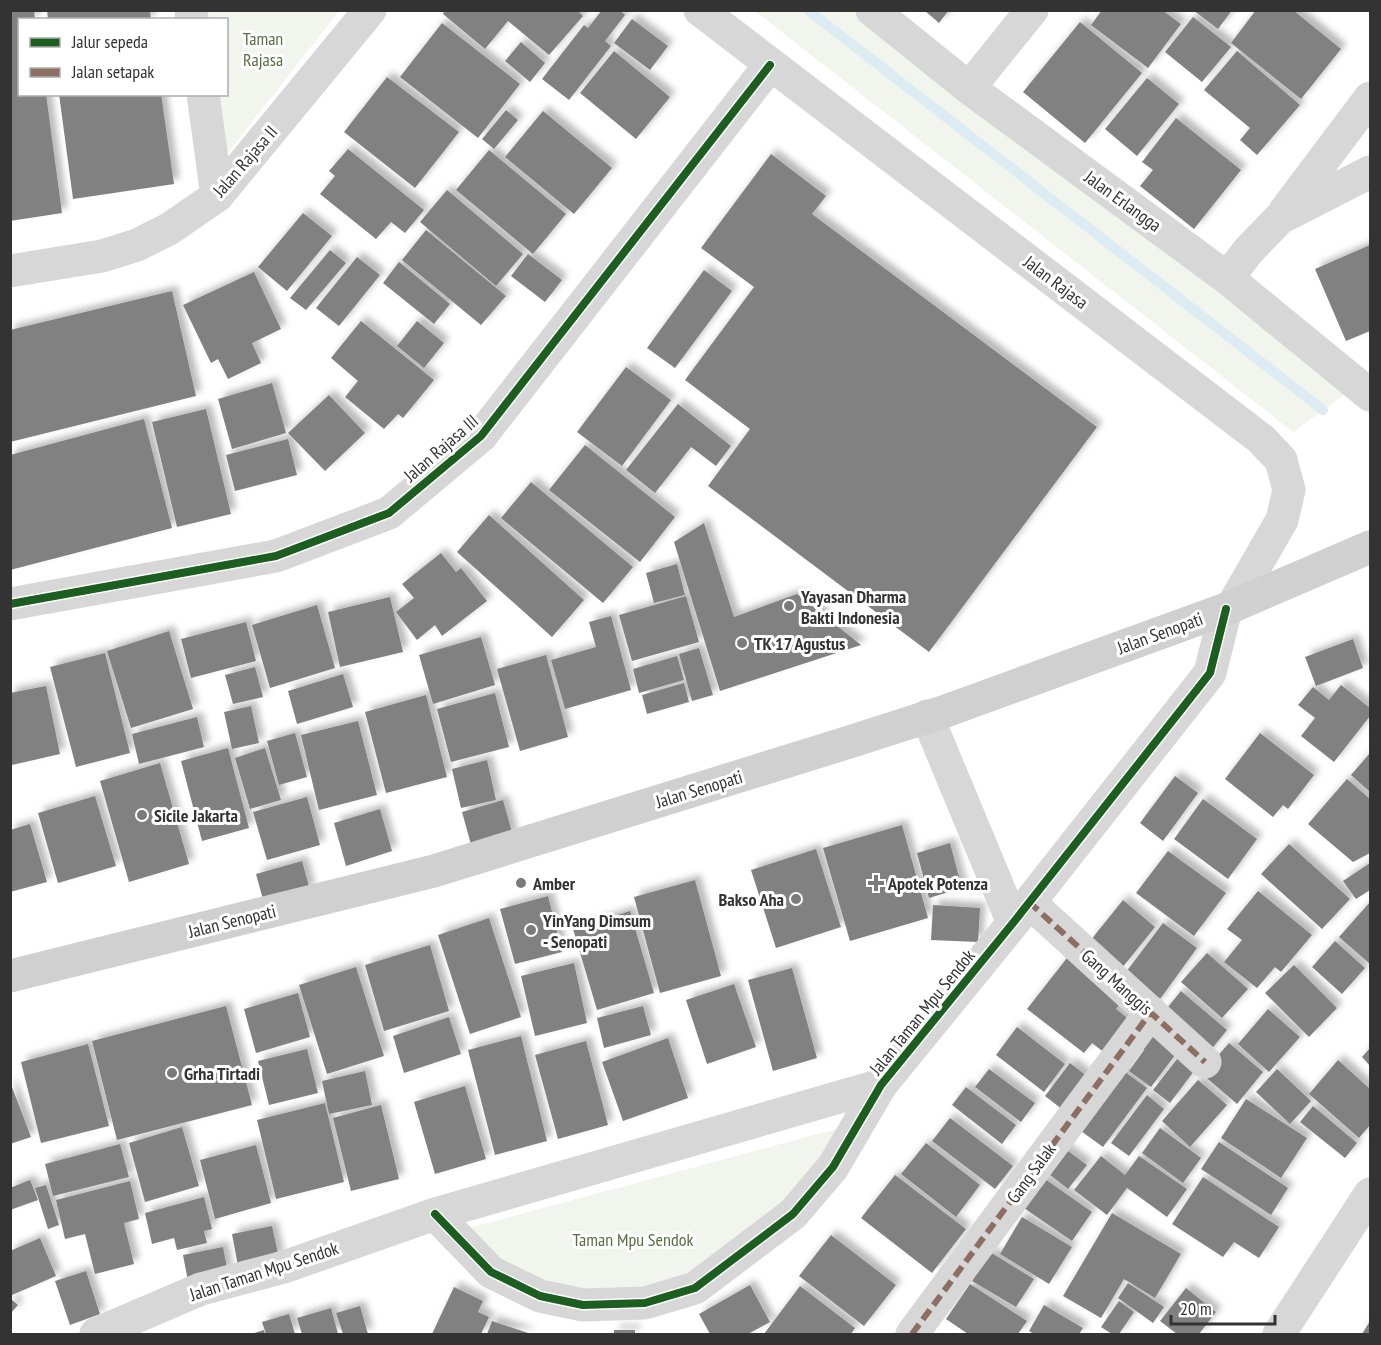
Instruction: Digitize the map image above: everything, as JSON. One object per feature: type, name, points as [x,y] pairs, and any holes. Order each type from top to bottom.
[{"type":"main road","name":"Jalan Senopati","points":[[10,976],[434,871],[927,716],[1230,607],[1368,550]]},
{"type":"street","name":"Jalan Rajasa II","points":[[10,271],[102,256],[137,245],[169,229],[217,196],[370,10]]},
{"type":"street","name":"Jalan Rajasa","points":[[700,10],[1261,439],[1281,460],[1289,489],[1282,520],[1230,607]]},
{"type":"street","name":"Jalan Erlangga","points":[[872,10],[969,88],[1227,278],[1371,395]]},
{"type":"street","points":[[969,88],[1032,10]]},
{"type":"street","name":"Jalan Rajasa III","points":[[10,604],[276,556],[389,513],[481,436],[770,65]]},
{"type":"street","points":[[203,96],[217,196]]},
{"type":"street","points":[[1227,278],[1249,250],[1280,218],[1371,98]]},
{"type":"street","points":[[1280,218],[1371,172]]},
{"type":"street","name":"Jalan Taman Mpu Sendok","points":[[435,1214],[491,1272],[540,1296],[583,1305],[645,1303],[695,1288],[793,1214],[832,1167],[881,1085],[1021,913],[1210,674],[1230,607]]},
{"type":"street","points":[[927,716],[1021,913]]},
{"type":"street","name":"Gang Manggis","points":[[1021,913],[1151,1012],[1205,1062]]},
{"type":"street","name":"Gang Salak","points":[[912,1335],[1151,1012]]},
{"type":"street","name":"Jalan Taman Mpu Sendok","points":[[96,1335],[201,1289],[284,1267],[435,1214],[881,1085]]},
{"type":"street","points":[[1279,1335],[1371,1194]]},
{"type":"green space","name":"Taman Rajasa","points":[[205,11],[339,11],[219,164],[213,96],[228,96],[228,18],[206,18]]},
{"type":"green space","points":[[755,11],[864,11],[1351,390],[1293,432]]},
{"type":"green space","name":"Taman Mpu Sendok","points":[[840,1128],[788,1206],[689,1278],[638,1295],[545,1285],[491,1264],[465,1229]]},
{"type":"building","points":[[10,10],[34,10],[35,18],[18,18],[18,96],[46,96],[62,213],[10,221]]},
{"type":"building","points":[[47,10],[150,10],[151,18],[48,18]]},
{"type":"building","points":[[445,10],[577,10],[583,16],[549,55],[508,21],[485,49],[443,14]]},
{"type":"building","points":[[602,10],[619,10],[625,15],[605,41],[611,46],[569,100],[542,79],[584,25],[588,28]]},
{"type":"building","points":[[924,10],[949,10],[939,23]]},
{"type":"building","points":[[1102,10],[1162,10],[1181,24],[1148,68],[1091,25]]},
{"type":"building","points":[[1193,10],[1232,10],[1218,29]]},
{"type":"building","points":[[1256,10],[1293,10],[1341,49],[1301,99],[1231,43]]},
{"type":"building","points":[[1193,17],[1231,47],[1202,82],[1165,52]]},
{"type":"building","points":[[632,19],[668,46],[650,70],[614,43]]},
{"type":"building","points":[[1080,22],[1142,73],[1085,143],[1023,92]]},
{"type":"building","points":[[442,23],[520,84],[478,138],[400,77]]},
{"type":"building","points":[[521,42],[545,63],[530,82],[505,61]]},
{"type":"building","points":[[614,51],[670,97],[636,139],[580,93]]},
{"type":"building","points":[[1237,51],[1300,105],[1257,155],[1240,140],[1250,128],[1204,90]]},
{"type":"building","points":[[387,77],[459,132],[415,188],[344,132]]},
{"type":"building","points":[[1147,78],[1179,104],[1137,156],[1105,129]]},
{"type":"building","points":[[59,96],[161,96],[174,184],[73,199]]},
{"type":"building","points":[[506,110],[518,120],[494,149],[482,139]]},
{"type":"building","points":[[543,111],[612,168],[574,214],[505,157]]},
{"type":"building","points":[[1176,118],[1241,170],[1194,229],[1140,186],[1153,170],[1142,162]]},
{"type":"building","points":[[348,149],[424,210],[405,233],[391,222],[376,239],[320,194],[335,176],[329,171]]},
{"type":"building","points":[[489,150],[566,214],[533,254],[456,190]]},
{"type":"building","points":[[771,154],[826,196],[812,214],[1097,427],[929,652],[708,486],[750,429],[685,380],[754,287],[701,248]]},
{"type":"building","points":[[447,190],[523,254],[496,286],[420,222]]},
{"type":"building","points":[[303,213],[332,236],[287,291],[258,267]]},
{"type":"building","points":[[426,230],[506,296],[481,325],[402,260]]},
{"type":"building","points":[[1370,245],[1370,331],[1346,341],[1315,269]]},
{"type":"building","points":[[330,250],[346,263],[306,310],[290,298]]},
{"type":"building","points":[[528,254],[562,280],[545,302],[511,276]]},
{"type":"building","points":[[357,257],[380,275],[339,326],[316,308]]},
{"type":"building","points":[[399,262],[450,304],[434,324],[383,283]]},
{"type":"building","points":[[704,270],[732,291],[675,368],[647,348]]},
{"type":"building","points":[[254,272],[281,329],[252,343],[261,363],[228,379],[218,359],[211,363],[183,305]]},
{"type":"building","points":[[172,291],[196,396],[10,442],[10,330]]},
{"type":"building","points":[[361,321],[434,380],[403,418],[398,414],[384,429],[345,397],[358,381],[331,358]]},
{"type":"building","points":[[417,321],[444,343],[424,368],[397,346]]},
{"type":"building","points":[[626,367],[671,400],[622,466],[577,432]]},
{"type":"building","points":[[272,383],[286,433],[232,449],[218,399]]},
{"type":"building","points":[[329,395],[365,433],[325,471],[288,433]]},
{"type":"building","points":[[678,404],[731,446],[716,466],[691,447],[655,493],[626,470]]},
{"type":"building","points":[[206,409],[231,514],[177,527],[152,422]]},
{"type":"building","points":[[144,419],[172,528],[10,570],[10,455]]},
{"type":"building","points":[[288,439],[297,475],[235,491],[226,455]]},
{"type":"building","points":[[585,445],[675,517],[640,562],[549,490]]},
{"type":"building","points":[[531,482],[633,567],[603,603],[501,518]]},
{"type":"building","points":[[489,515],[584,600],[552,637],[457,552]]},
{"type":"building","name":"Yayasan Dharma Bakti Indonesia","points":[[704,523],[734,617],[797,594],[861,645],[720,691],[674,542]]},
{"type":"building","points":[[441,553],[456,572],[461,568],[487,601],[442,636],[435,625],[417,640],[396,612],[414,598],[402,584]]},
{"type":"building","points":[[677,564],[685,595],[654,603],[646,573]]},
{"type":"building","points":[[686,596],[699,642],[632,661],[619,615]]},
{"type":"building","points":[[390,597],[403,652],[340,667],[328,612]]},
{"type":"building","points":[[317,605],[335,668],[270,688],[252,625]]},
{"type":"building","points":[[611,616],[631,690],[565,709],[551,660],[596,647],[589,622]]},
{"type":"building","points":[[246,622],[256,661],[191,678],[181,639]]},
{"type":"building","points":[[169,631],[193,709],[131,728],[107,651]]},
{"type":"building","points":[[481,637],[495,685],[433,704],[419,655]]},
{"type":"building","points":[[1353,639],[1363,668],[1316,686],[1305,657]]},
{"type":"building","points":[[699,648],[713,695],[692,701],[679,654]]},
{"type":"building","points":[[105,653],[130,753],[76,767],[50,667]]},
{"type":"building","points":[[546,655],[568,737],[520,751],[497,669]]},
{"type":"building","points":[[677,656],[684,680],[639,693],[633,669]]},
{"type":"building","points":[[255,667],[263,697],[233,704],[225,675]]},
{"type":"building","points":[[343,674],[353,707],[297,724],[288,691]]},
{"type":"building","points":[[684,683],[689,702],[647,714],[642,695]]},
{"type":"building","points":[[1341,685],[1370,708],[1370,716],[1334,762],[1301,736],[1315,718],[1298,705],[1313,687],[1329,700]]},
{"type":"building","points":[[46,686],[60,754],[12,765],[10,693]]},
{"type":"building","points":[[495,693],[509,747],[451,762],[437,709]]},
{"type":"building","points":[[426,695],[447,777],[386,793],[365,712]]},
{"type":"building","points":[[251,706],[259,743],[232,749],[224,712]]},
{"type":"building","points":[[197,717],[204,747],[139,764],[132,734]]},
{"type":"building","points":[[358,721],[377,795],[319,810],[301,735]]},
{"type":"building","points":[[295,733],[307,777],[279,785],[267,741]]},
{"type":"building","points":[[1260,733],[1314,775],[1288,809],[1283,805],[1273,817],[1225,779]]},
{"type":"building","points":[[228,748],[249,828],[202,841],[181,761]]},
{"type":"building","points":[[265,748],[281,800],[250,809],[235,758]]},
{"type":"building","points":[[1370,753],[1370,792],[1351,775]]},
{"type":"building","points":[[487,760],[496,800],[461,808],[452,769]]},
{"type":"building","name":"Sicile Jakarta","points":[[160,763],[189,864],[129,882],[100,781]]},
{"type":"building","points":[[1175,776],[1198,793],[1163,841],[1140,823]]},
{"type":"building","points":[[1347,779],[1370,799],[1370,853],[1353,862],[1308,824]]},
{"type":"building","points":[[95,796],[116,866],[58,883],[38,813]]},
{"type":"building","points":[[307,797],[320,845],[267,860],[253,812]]},
{"type":"building","points":[[1203,799],[1257,839],[1228,879],[1174,839]]},
{"type":"building","points":[[503,800],[513,836],[472,848],[462,812]]},
{"type":"building","points":[[380,809],[392,851],[346,866],[334,823]]},
{"type":"building","points":[[30,824],[47,882],[10,892],[10,830]]},
{"type":"building","name":"Apotek Potenza","points":[[902,825],[928,918],[850,941],[823,848]]},
{"type":"building","points":[[950,843],[962,888],[929,898],[917,853]]},
{"type":"building","points":[[1289,844],[1350,899],[1322,929],[1261,874]]},
{"type":"building","name":"Bakso Aha","points":[[816,849],[841,927],[776,948],[751,870]]},
{"type":"building","points":[[1168,851],[1226,893],[1194,936],[1136,893]]},
{"type":"building","points":[[302,861],[310,890],[264,903],[256,874]]},
{"type":"building","points":[[1370,863],[1370,890],[1356,899],[1343,881]]},
{"type":"building","points":[[695,880],[721,976],[660,993],[634,897]]},
{"type":"building","points":[[1258,891],[1312,935],[1281,972],[1275,967],[1257,988],[1224,962],[1242,940],[1227,929]]},
{"type":"building","name":"YinYang Dimsum - Senopati","points":[[548,896],[562,952],[515,964],[500,909]]},
{"type":"building","points":[[1123,900],[1155,927],[1122,968],[1090,941]]},
{"type":"building","points":[[1370,902],[1370,964],[1339,937]]},
{"type":"building","points":[[933,905],[980,908],[978,942],[931,940]]},
{"type":"building","points":[[630,911],[654,993],[597,1010],[573,929]]},
{"type":"building","points":[[489,918],[521,1017],[470,1034],[438,935]]},
{"type":"building","points":[[1163,923],[1197,948],[1155,1006],[1120,980]]},
{"type":"building","points":[[1335,941],[1365,968],[1342,994],[1312,967]]},
{"type":"building","points":[[430,945],[449,1011],[384,1031],[365,965]]},
{"type":"building","points":[[1207,953],[1248,989],[1222,1018],[1181,982]]},
{"type":"building","points":[[1067,958],[1122,1001],[1116,1009],[1135,1024],[1110,1057],[1092,1043],[1084,1053],[1027,1009]]},
{"type":"building","points":[[574,963],[587,1023],[535,1036],[521,976]]},
{"type":"building","points":[[1294,965],[1337,1008],[1309,1037],[1265,993]]},
{"type":"building","points":[[356,967],[384,1056],[327,1074],[299,985]]},
{"type":"building","points":[[792,968],[817,1058],[773,1071],[748,980]]},
{"type":"building","points":[[734,984],[756,1047],[707,1064],[686,1000]]},
{"type":"building","points":[[1181,991],[1227,1030],[1206,1056],[1159,1018]]},
{"type":"building","points":[[298,993],[310,1037],[256,1053],[244,1009]]},
{"type":"building","name":"Grha Tirtadi","points":[[226,1006],[252,1105],[117,1140],[92,1041]]},
{"type":"building","points":[[643,1006],[651,1035],[604,1048],[597,1018]]},
{"type":"building","points":[[1268,1009],[1300,1037],[1269,1072],[1238,1044]]},
{"type":"building","points":[[449,1017],[461,1054],[404,1073],[393,1036]]},
{"type":"building","points":[[1149,1024],[1181,1047],[1151,1087],[1129,1071],[1144,1050],[1135,1043]]},
{"type":"building","points":[[1017,1027],[1065,1064],[1044,1092],[996,1055]]},
{"type":"building","points":[[521,1036],[547,1141],[495,1155],[468,1050]]},
{"type":"building","points":[[668,1038],[688,1098],[623,1121],[602,1062]]},
{"type":"building","points":[[586,1041],[608,1125],[558,1139],[535,1055]]},
{"type":"building","points":[[1229,1043],[1263,1072],[1237,1104],[1202,1074]]},
{"type":"building","points":[[88,1044],[109,1126],[41,1143],[21,1062]]},
{"type":"building","points":[[1370,1048],[1370,1066],[1362,1057]]},
{"type":"building","points":[[307,1049],[318,1093],[269,1105],[258,1061]]},
{"type":"building","points":[[1184,1050],[1200,1063],[1170,1103],[1153,1090]]},
{"type":"building","points":[[1338,1060],[1370,1089],[1370,1125],[1359,1138],[1309,1094]]},
{"type":"building","points":[[1070,1063],[1092,1080],[1067,1113],[1045,1096]]},
{"type":"building","points":[[1117,1066],[1147,1088],[1103,1147],[1074,1126]]},
{"type":"building","points":[[989,1069],[1035,1103],[1021,1122],[975,1087]]},
{"type":"building","points":[[1277,1069],[1311,1101],[1290,1124],[1256,1092]]},
{"type":"building","points":[[365,1071],[372,1105],[329,1114],[322,1081]]},
{"type":"building","points":[[1198,1080],[1227,1105],[1190,1147],[1162,1121]]},
{"type":"building","points":[[10,1082],[31,1137],[10,1144]]},
{"type":"building","points":[[465,1086],[486,1159],[435,1174],[414,1102]]},
{"type":"building","points":[[966,1087],[1016,1125],[1002,1144],[952,1105]]},
{"type":"building","points":[[1147,1095],[1164,1109],[1129,1156],[1111,1143]]},
{"type":"building","points":[[1246,1099],[1307,1138],[1281,1178],[1221,1138]]},
{"type":"building","points":[[325,1103],[344,1182],[276,1199],[257,1120]]},
{"type":"building","points":[[381,1105],[399,1179],[351,1191],[333,1118]]},
{"type":"building","points":[[1313,1106],[1357,1143],[1345,1158],[1300,1122]]},
{"type":"building","points":[[950,1118],[1013,1166],[995,1189],[932,1141]]},
{"type":"building","name":"Grha Tirtadi","points":[[182,1127],[199,1186],[145,1202],[129,1143]]},
{"type":"building","points":[[1160,1128],[1201,1158],[1183,1183],[1142,1153]]},
{"type":"building","points":[[1219,1142],[1288,1188],[1271,1215],[1201,1169]]},
{"type":"building","points":[[926,1143],[980,1185],[956,1217],[901,1174]]},
{"type":"building","points":[[120,1144],[129,1177],[53,1196],[45,1164]]},
{"type":"building","points":[[256,1145],[271,1203],[215,1219],[200,1160]]},
{"type":"building","points":[[1064,1148],[1087,1165],[1068,1189],[1045,1171]]},
{"type":"building","points":[[1101,1156],[1125,1175],[1139,1156],[1187,1189],[1167,1217],[1127,1188],[1107,1215],[1074,1190]]},
{"type":"building","points":[[895,1175],[966,1229],[932,1273],[861,1218]]},
{"type":"building","points":[[1042,1177],[1092,1212],[1072,1241],[1021,1206]]},
{"type":"building","points":[[1203,1177],[1279,1227],[1259,1258],[1234,1242],[1223,1257],[1172,1224]]},
{"type":"building","points":[[30,1180],[38,1200],[10,1210],[10,1188]]},
{"type":"building","points":[[130,1181],[139,1219],[124,1223],[134,1264],[95,1274],[85,1234],[65,1239],[56,1200]]},
{"type":"building","points":[[46,1185],[59,1225],[48,1229],[35,1188]]},
{"type":"building","points":[[204,1197],[212,1229],[204,1231],[207,1243],[177,1250],[174,1238],[152,1244],[145,1213]]},
{"type":"building","points":[[1112,1213],[1181,1254],[1155,1298],[1124,1279],[1101,1318],[1063,1296]]},
{"type":"building","points":[[1022,1217],[1072,1247],[1049,1284],[1000,1254]]},
{"type":"building","points":[[272,1226],[279,1258],[238,1266],[232,1234]]},
{"type":"building","points":[[831,1235],[896,1285],[864,1326],[799,1276]]},
{"type":"building","points":[[40,1238],[56,1276],[12,1295],[10,1251]]},
{"type":"building","points":[[223,1247],[228,1273],[188,1281],[183,1255]]},
{"type":"building","points":[[990,1252],[1034,1279],[1016,1307],[972,1281]]},
{"type":"building","points":[[86,1271],[100,1314],[70,1325],[55,1281]]},
{"type":"building","points":[[1128,1283],[1164,1307],[1153,1323],[1118,1298]]},
{"type":"building","points":[[970,1284],[1027,1321],[1018,1334],[968,1334],[946,1319]]},
{"type":"building","points":[[750,1285],[770,1322],[748,1334],[710,1334],[699,1314]]},
{"type":"building","points":[[800,1286],[855,1328],[851,1334],[764,1334]]},
{"type":"building","points":[[454,1287],[483,1301],[478,1312],[489,1317],[481,1334],[432,1334]]},
{"type":"building","points":[[1186,1288],[1216,1312],[1199,1334],[1177,1334],[1160,1321]]},
{"type":"building","points":[[10,1298],[18,1305],[10,1314]]},
{"type":"building","points":[[1119,1301],[1134,1312],[1119,1334],[1112,1334],[1101,1327]]},
{"type":"building","points":[[1044,1305],[1083,1328],[1079,1334],[1034,1334],[1029,1331]]},
{"type":"building","points":[[360,1306],[368,1334],[343,1334],[336,1313]]},
{"type":"building","points":[[331,1308],[338,1334],[302,1334],[297,1318]]},
{"type":"building","points":[[289,1314],[295,1334],[266,1334],[262,1322]]},
{"type":"building","points":[[492,1321],[531,1334],[487,1334]]},
{"type":"building","points":[[1370,1321],[1370,1334],[1362,1334]]},
{"type":"building","points":[[264,1330],[265,1334],[251,1334]]},
{"type":"building","points":[[614,1330],[635,1330],[635,1334],[614,1334]]},
{"type":"waterway","points":[[808,10],[1323,410]]},
{"type":"marked path","points":[[1029,902],[1205,1062]]},
{"type":"marked path","points":[[912,1334],[1151,1012]]},
{"type":"cycle path","points":[[10,604],[276,556],[389,513],[481,436],[770,65]]},
{"type":"cycle path","points":[[435,1214],[491,1272],[540,1296],[583,1305],[645,1303],[695,1288],[793,1214],[833,1167],[881,1085],[1013,923],[1210,673],[1226,609]]},
{"type":"place","name":"Yayasan Dharma Bakti Indonesia","points":[[789,606]]},
{"type":"place","name":"TK 17 Agustus","points":[[742,643]]},
{"type":"place","name":"Sicile Jakarta","points":[[142,815]]},
{"type":"place","name":"Amber","points":[[521,883]]},
{"type":"place","name":"Apotek Potenza","points":[[876,883]]},
{"type":"place","name":"Bakso Aha","points":[[796,899]]},
{"type":"place","name":"YinYang Dimsum - Senopati","points":[[531,930]]},
{"type":"place","name":"Grha Tirtadi","points":[[172,1073]]}]
